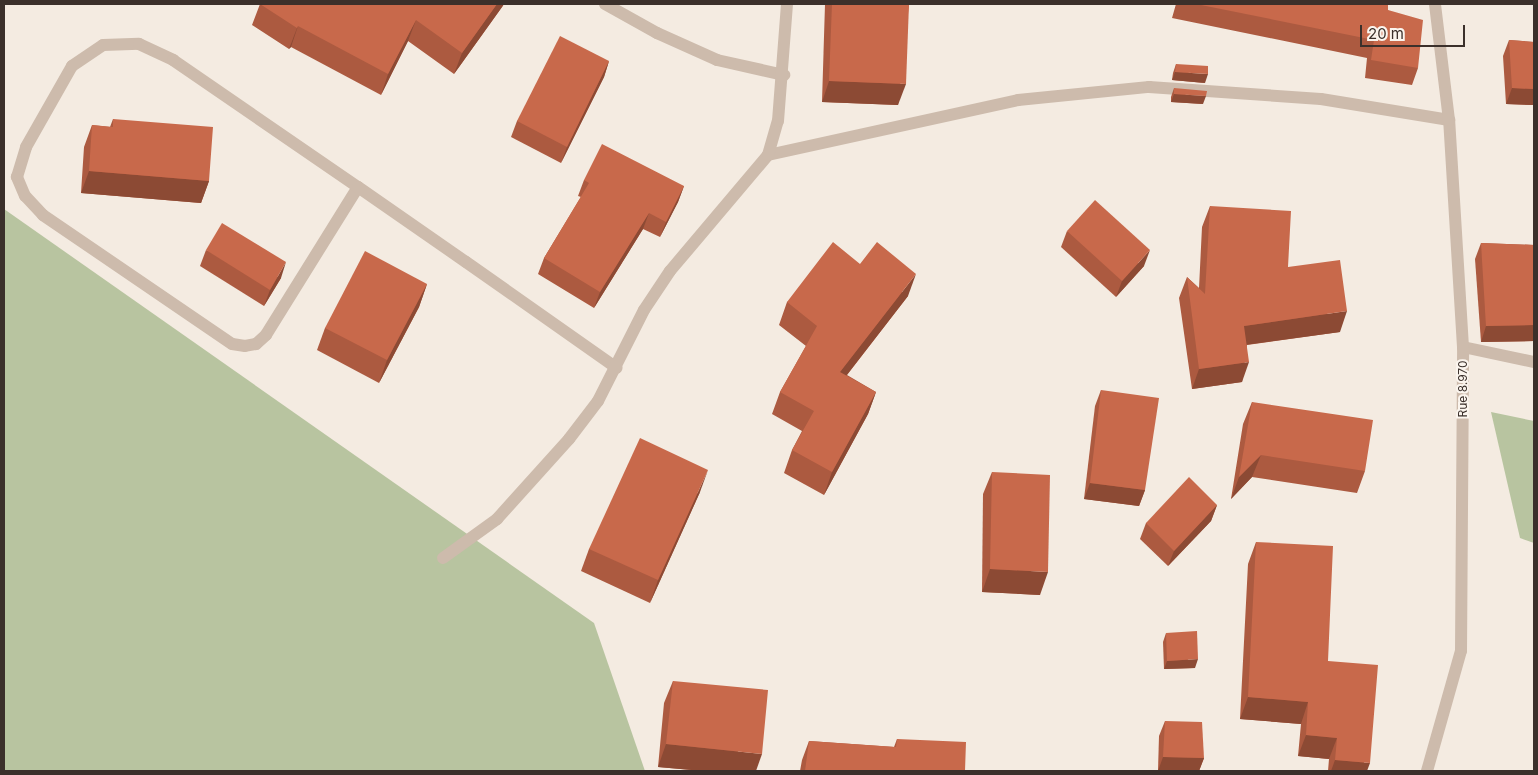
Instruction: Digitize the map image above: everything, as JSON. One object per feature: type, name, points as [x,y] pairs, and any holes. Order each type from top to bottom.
[{"type":"street","points":[[605,4],[657,33],[717,60],[784,75]]},
{"type":"street","points":[[443,558],[477,535],[516,500],[598,401],[617,368],[644,310],[670,271],[768,155],[778,121],[784,75],[786,4]]},
{"type":"street","name":"Rue 8.970","points":[[1426,771],[1461,651],[1463,347],[1449,120],[1435,4]]},
{"type":"street","points":[[358,187],[266,335],[256,344],[245,346],[232,344],[43,215],[25,196],[18,177],[26,147],[72,66],[103,45],[139,44],[173,60],[358,187],[617,368]]},
{"type":"street","points":[[768,155],[1018,100],[1149,87],[1321,99],[1449,120]]},
{"type":"street","points":[[1463,347],[1534,362]]},
{"type":"green space","points":[[4,209],[594,623],[645,771],[4,771]]},
{"type":"green space","points":[[1491,412],[1534,421],[1534,543],[1520,538]]},
{"type":"building","points":[[260,4],[497,4],[462,53],[416,20],[388,74],[298,26],[297,28]]},
{"type":"building","points":[[832,4],[909,4],[906,84],[829,81]]},
{"type":"building","points":[[1196,4],[1388,4],[1388,10],[1423,20],[1418,68],[1371,60],[1374,40]]},
{"type":"building","points":[[560,36],[609,61],[567,147],[517,121]]},
{"type":"building","points":[[1509,40],[1534,42],[1534,89],[1512,88]]},
{"type":"building","points":[[1176,64],[1208,66],[1208,74],[1175,72]]},
{"type":"building","points":[[1174,88],[1207,91],[1206,96],[1174,94]]},
{"type":"building","points":[[113,119],[213,127],[209,181],[89,171],[92,125],[113,127]]},
{"type":"building","points":[[602,144],[684,186],[666,222],[649,213],[600,292],[544,258],[589,183],[584,180]]},
{"type":"building","points":[[1095,200],[1150,250],[1122,281],[1067,231]]},
{"type":"building","points":[[1210,206],[1291,211],[1288,267],[1340,260],[1347,311],[1244,326],[1249,362],[1199,369],[1187,277],[1205,294]]},
{"type":"building","points":[[222,223],[286,262],[270,290],[206,250]]},
{"type":"building","points":[[833,242],[860,264],[877,242],[916,274],[840,372],[876,392],[832,472],[792,450],[814,411],[780,392],[817,326],[787,302]]},
{"type":"building","points":[[1481,243],[1534,245],[1534,325],[1486,326]]},
{"type":"building","points":[[365,251],[427,284],[387,360],[325,328]]},
{"type":"building","points":[[1101,390],[1159,398],[1145,490],[1090,483]]},
{"type":"building","points":[[1252,402],[1373,420],[1365,471],[1261,455],[1239,477]]},
{"type":"building","points":[[640,438],[708,470],[658,580],[589,549]]},
{"type":"building","points":[[992,472],[1050,475],[1048,572],[990,569]]},
{"type":"building","points":[[1189,477],[1217,505],[1174,551],[1146,523]]},
{"type":"building","points":[[1256,542],[1333,546],[1328,661],[1378,665],[1370,763],[1335,760],[1337,738],[1306,735],[1308,702],[1248,697]]},
{"type":"building","points":[[1197,631],[1198,659],[1167,661],[1166,633]]},
{"type":"building","points":[[673,681],[768,690],[762,754],[666,744]]},
{"type":"building","points":[[1165,721],[1202,722],[1204,758],[1163,757]]},
{"type":"building","points":[[897,739],[966,742],[965,771],[805,771],[809,741],[896,747]]}]
